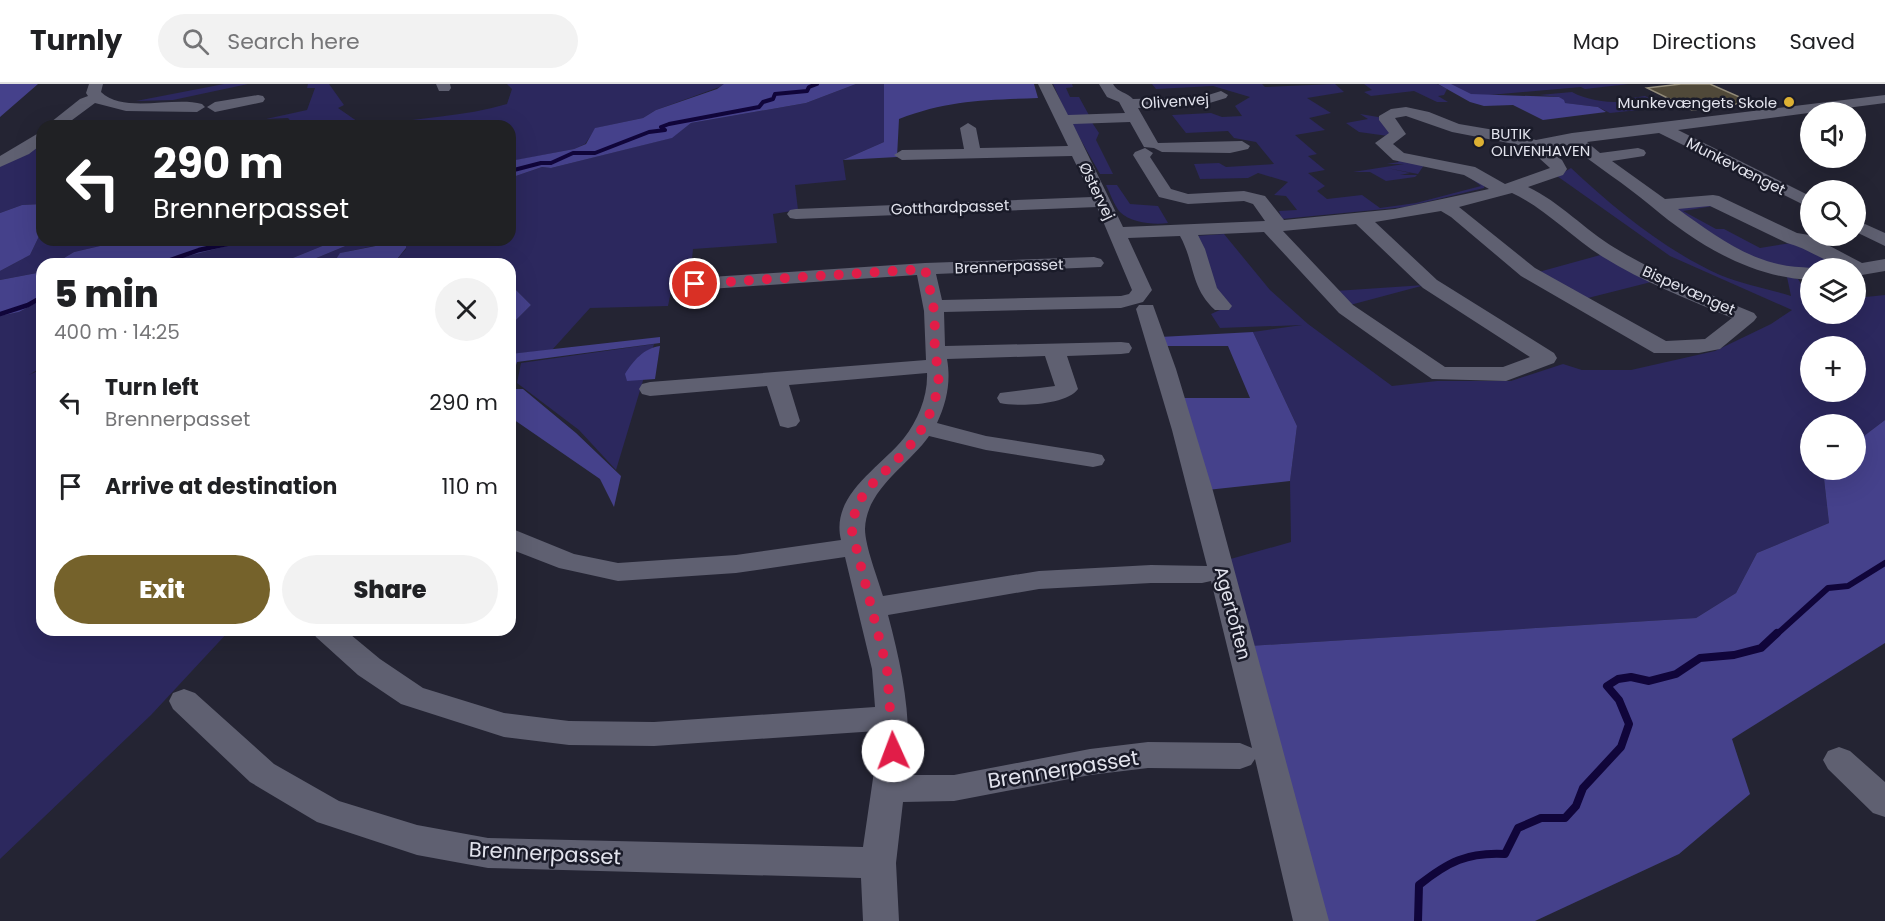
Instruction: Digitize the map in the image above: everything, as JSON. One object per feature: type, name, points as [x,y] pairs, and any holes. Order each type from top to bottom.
[{"type":"street","name":"Østervej","points":[[1045,84],[1117,233],[1142,291],[1141,303]]},
{"type":"street","name":"Olivenvej","points":[[1106,84],[1112,94],[1125,99],[1132,110],[1152,148],[1141,155],[1165,193],[1188,199],[1244,196],[1259,200],[1273,226]]},
{"type":"street","points":[[62,120],[96,91],[118,105],[194,114],[215,107],[258,99]]},
{"type":"street","name":"Olivenvej","points":[[1063,120],[1203,101],[1221,95]]},
{"type":"street","name":"Munkevænget","points":[[1535,145],[1572,138],[1885,99]]},
{"type":"street","name":"Munkevænget","points":[[1417,112],[1455,129],[1502,134],[1535,145],[1559,169],[1509,188],[1469,171],[1399,157],[1383,143],[1398,134],[1387,120],[1388,116],[1395,113],[1417,112]]},
{"type":"street","points":[[968,128],[973,153]]},
{"type":"street","name":"Munkevænget","points":[[1661,128],[1800,198]]},
{"type":"street","points":[[1572,138],[1709,242],[1745,260],[1789,274],[1800,274]]},
{"type":"street","points":[[0,162],[23,151],[36,141]]},
{"type":"street","points":[[1152,148],[1242,146]]},
{"type":"street","points":[[902,155],[1078,151]]},
{"type":"street","points":[[1596,158],[1638,153]]},
{"type":"street","points":[[1117,233],[1273,226],[1360,218],[1423,210],[1509,188]]},
{"type":"street","name":"Bispevænget","points":[[1443,205],[1457,213],[1528,272],[1662,348],[1699,347],[1712,344],[1747,317],[1680,289],[1609,253],[1531,194],[1509,188]]},
{"type":"street","name":"Munkevænget","points":[[1660,205],[1736,197]]},
{"type":"street","points":[[1713,200],[1794,239],[1802,239],[1837,258]]},
{"type":"street","name":"Gotthardpasset","points":[[796,214],[1103,202]]},
{"type":"street","points":[[1273,226],[1326,290],[1346,309],[1440,374],[1506,374],[1546,358],[1430,284],[1360,218]]},
{"type":"street","points":[[1186,230],[1197,251],[1196,258],[1208,295],[1222,306]]},
{"type":"street","points":[[1866,230],[1885,240]]},
{"type":"street","name":"Brennerpasset","points":[[695,284],[925,269],[1094,263]]},
{"type":"street","points":[[1866,268],[1885,265]]},
{"type":"street","points":[[881,921],[878,863],[893,751],[892,718],[887,669],[855,547],[852,523],[858,501],[868,487],[907,449],[923,426],[936,394],[937,360],[933,306],[925,269]]},
{"type":"street","points":[[933,306],[1141,303]]},
{"type":"street","name":"Agertoften","points":[[1141,303],[1179,411],[1269,747],[1311,921]]},
{"type":"street","points":[[650,389],[777,381],[937,360],[1054,350],[1121,348]]},
{"type":"street","points":[[1008,398],[1054,395],[1067,389],[1054,350]]},
{"type":"street","points":[[777,381],[788,421]]},
{"type":"street","points":[[923,426],[962,439],[1015,450],[1093,460]]},
{"type":"street","points":[[516,541],[569,562],[618,572],[736,564],[855,547]]},
{"type":"street","points":[[871,608],[1039,580],[1151,574],[1202,574]]},
{"type":"street","points":[[333,636],[369,667],[412,696],[504,725],[569,733],[654,734],[892,718]]},
{"type":"street","name":"Brennerpasset","points":[[184,701],[262,773],[329,812],[417,840],[488,853],[878,863]]},
{"type":"street","name":"Brennerpasset","points":[[887,789],[954,788],[1090,762],[1148,755],[1240,756]]},
{"type":"street","points":[[1839,760],[1885,803]]},
{"type":"shaded area","points":[[0,84],[38,84],[0,117]]},
{"type":"shaded area","points":[[224,84],[248,84],[173,100],[136,101]]},
{"type":"shaded area","points":[[308,84],[329,84],[344,105],[338,108],[355,120],[266,119],[307,110],[315,88],[307,88]]},
{"type":"shaded area","points":[[507,84],[725,85],[656,110],[643,118],[596,128],[585,144],[574,149],[516,160],[516,120],[415,120],[474,112],[507,104],[512,89]]},
{"type":"shaded area","points":[[724,84],[856,84],[806,103],[691,123],[672,138],[551,168],[542,167],[516,176],[516,160],[574,149],[586,144],[595,128],[643,118],[656,110],[717,89]]},
{"type":"shaded area","points":[[856,84],[884,84],[884,142],[843,160],[846,180],[795,185],[798,210],[773,214],[777,243],[693,249],[690,279],[673,282],[668,306],[590,308],[552,350],[516,353],[516,320],[531,305],[516,290],[516,258],[398,258],[406,246],[516,246],[516,176],[542,167],[551,168],[671,138],[691,123],[806,103]]},
{"type":"shaded area","points":[[884,84],[1034,84],[1038,98],[967,102],[917,113],[899,119],[897,157],[843,160],[884,142]]},
{"type":"shaded area","points":[[1053,84],[1072,84],[1073,87],[1066,88],[1070,97],[1079,97],[1090,117],[1068,118]]},
{"type":"shaded area","points":[[1152,84],[1262,84],[1265,87],[1335,84],[1344,92],[1307,98],[1331,113],[1309,118],[1325,130],[1295,135],[1317,154],[1308,156],[1325,170],[1308,173],[1325,186],[1317,191],[1327,199],[1362,195],[1380,208],[1416,203],[1481,186],[1464,173],[1427,166],[1467,172],[1485,182],[1484,188],[1405,207],[1282,219],[1279,211],[1297,210],[1286,196],[1274,195],[1288,182],[1258,173],[1248,178],[1200,179],[1194,164],[1219,163],[1226,167],[1274,164],[1256,142],[1234,138],[1228,131],[1186,133],[1172,115],[1211,113],[1222,117],[1242,116],[1235,106],[1250,97],[1213,86],[1156,89]]},
{"type":"shaded area","points":[[1364,84],[1437,84],[1447,89],[1444,95],[1438,96],[1448,102],[1437,102],[1414,91],[1371,96],[1364,92],[1372,90]]},
{"type":"shaded area","points":[[1438,84],[1451,84],[1471,94],[1559,97],[1565,103],[1598,107],[1606,112],[1543,120],[1513,105],[1484,106],[1470,102]]},
{"type":"shaded area","points":[[1445,84],[1629,84],[1467,97]]},
{"type":"shaded area","points":[[1572,92],[1600,101],[1615,102],[1629,102],[1625,99],[1645,96],[1667,107],[1610,113],[1598,107],[1564,103],[1559,97],[1539,95]]},
{"type":"shaded area","points":[[1360,114],[1384,118],[1392,129],[1388,136],[1359,132],[1346,123],[1368,119]]},
{"type":"shaded area","points":[[1070,121],[1091,121],[1099,133],[1096,140],[1113,174],[1100,174]]},
{"type":"shaded area","points":[[36,144],[36,204],[22,205],[0,213],[0,166]]},
{"type":"shaded area","points":[[1389,154],[1424,165],[1418,174],[1387,168],[1410,173],[1400,175],[1417,175],[1386,181],[1370,172],[1353,172],[1404,164],[1387,164],[1399,162]]},
{"type":"shaded area","points":[[1571,168],[1659,241],[1720,275],[1791,296],[1787,277],[1798,279],[1800,282],[1800,324],[1866,324],[1866,297],[1885,295],[1885,420],[1866,434],[1866,414],[1800,414],[1800,480],[1824,480],[1829,523],[1757,553],[1736,593],[1696,618],[1249,646],[1227,560],[1291,542],[1290,481],[1297,426],[1253,332],[1302,325],[1220,328],[1211,314],[1231,305],[1221,299],[1195,236],[1224,234],[1270,290],[1308,324],[1392,386],[1437,381],[1511,381],[1563,364],[1582,370],[1631,370],[1715,351],[1771,324],[1792,310],[1670,256],[1557,176]]},
{"type":"shaded area","points":[[1106,185],[1117,185],[1130,204],[1158,206],[1168,223],[1143,222],[1125,216],[1116,206]]},
{"type":"shaded area","points":[[36,204],[36,242],[30,255],[0,271],[0,213],[22,205]]},
{"type":"shaded area","points":[[1719,205],[1683,211],[1716,229],[1724,229],[1760,248],[1791,243],[1829,258],[1800,258],[1800,269],[1749,259],[1671,206]]},
{"type":"shaded area","points":[[36,242],[36,246],[100,246],[74,252],[64,258],[36,258],[36,273],[0,280],[0,271],[30,255]]},
{"type":"shaded area","points":[[100,246],[227,246],[181,258],[64,258],[74,252]]},
{"type":"shaded area","points":[[227,246],[322,246],[293,258],[181,258]]},
{"type":"shaded area","points":[[322,246],[346,246],[316,258],[293,258]]},
{"type":"shaded area","points":[[346,246],[373,246],[341,253],[337,258],[316,258]]},
{"type":"shaded area","points":[[376,246],[406,246],[398,258],[337,258],[340,253]]},
{"type":"shaded area","points":[[1604,254],[1655,281],[1584,299],[1535,273]]},
{"type":"shaded area","points":[[36,273],[36,303],[19,312],[0,316],[0,280]]},
{"type":"shaded area","points":[[1425,285],[1350,305],[1335,291]]},
{"type":"shaded area","points":[[516,290],[531,305],[516,320]]},
{"type":"shaded area","points":[[36,303],[36,371],[29,375],[36,372],[36,636],[224,636],[151,715],[0,859],[0,316],[19,312]]},
{"type":"shaded area","points":[[1253,332],[1297,426],[1290,481],[1207,490],[1182,398],[1250,398],[1228,346],[1162,346],[1160,337]]},
{"type":"shaded area","points":[[660,337],[660,343],[517,362],[516,365],[516,353]]},
{"type":"shaded area","points":[[654,344],[616,470],[579,430],[517,383],[521,363]]},
{"type":"shaded area","points":[[660,346],[655,379],[627,381],[625,374],[635,360],[649,349]]},
{"type":"shaded area","points":[[516,389],[523,389],[576,433],[621,476],[614,507],[600,479],[516,421]]},
{"type":"shaded area","points":[[1885,420],[1885,643],[1732,739],[1750,794],[1679,854],[1535,921],[1328,921],[1249,646],[1696,618],[1736,593],[1757,553],[1829,523],[1824,480],[1866,480],[1866,434]]},
{"type":"building","points":[[1681,84],[1710,84],[1751,102],[1692,110],[1647,88]]},
{"type":"waterway","points":[[516,169],[541,163],[551,163],[573,153],[595,153],[649,132],[665,130],[661,127],[669,124],[759,107],[763,102],[773,99],[775,94],[807,91],[809,87],[817,84]]},
{"type":"waterway","points":[[176,258],[217,246]]},
{"type":"waterway","points":[[0,314],[36,300]]},
{"type":"waterway","points":[[1776,635],[1828,588],[1848,586],[1885,563]]},
{"type":"waterway","points":[[1418,921],[1419,885],[1429,877],[1459,860],[1480,855],[1505,854],[1518,828],[1541,818],[1565,818],[1576,806],[1583,788],[1621,747],[1629,724],[1619,700],[1607,686],[1618,679],[1631,677],[1649,681],[1676,674],[1700,658],[1734,655],[1761,648],[1777,633]]},
{"type":"place","name":"Munkevængets Skole","points":[[1789,102]]},
{"type":"place","name":"BUTIK OLIVENHAVEN","points":[[1479,142]]},
{"type":"route","points":[[695,284],[925,269],[933,306],[935,353],[938,366],[938,384],[933,405],[923,426],[907,449],[868,487],[858,501],[853,516],[852,531],[887,669],[893,751]]}]
